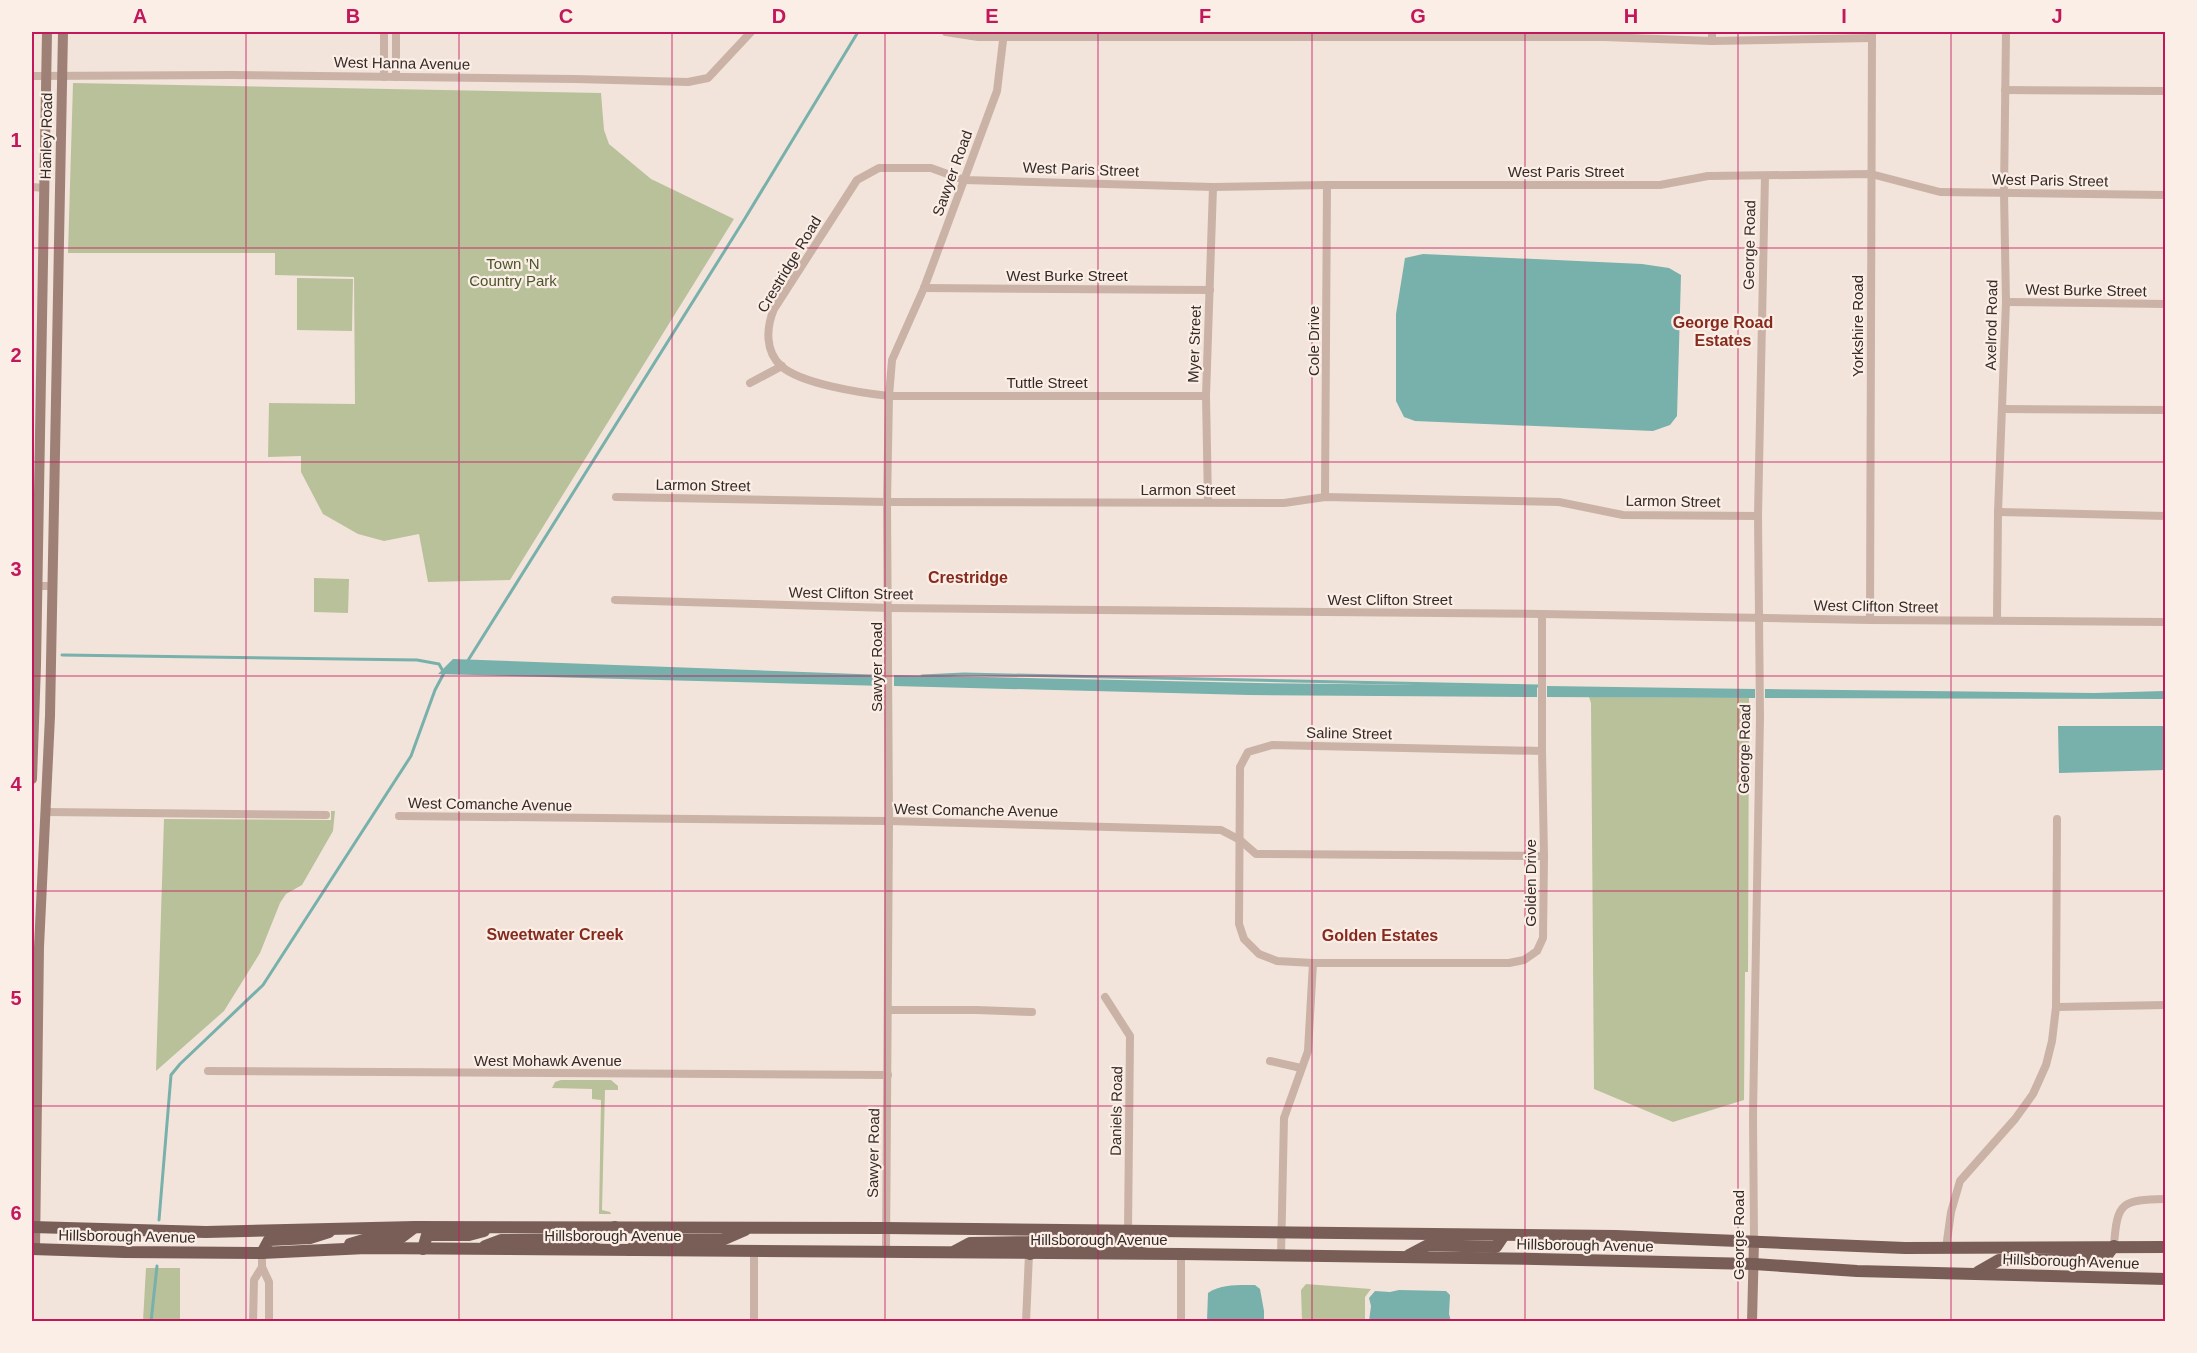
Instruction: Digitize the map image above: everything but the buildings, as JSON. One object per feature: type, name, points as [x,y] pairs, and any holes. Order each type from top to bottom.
[{"type":"main road","name":"Hanley Road","points":[[32,779],[36,680],[34,586],[42,343],[47,32]]},
{"type":"main road","name":"Hanley Road","points":[[33,1249],[35,1014],[51,680],[63,32]]},
{"type":"main road","points":[[42,314],[58,295]]},
{"type":"main road","points":[[42,343],[47,382],[56,395]]},
{"type":"main road","points":[[39,470],[54,444]]},
{"type":"main road","points":[[36,680],[51,680]]},
{"type":"main road","name":"Hillsborough Avenue","points":[[33,1227],[206,1232],[344,1227],[886,1228],[1281,1234],[1656,1236],[1905,1248],[2166,1247]]},
{"type":"main road","points":[[262,1252],[269,1240],[310,1238],[344,1227]]},
{"type":"main road","points":[[326,1250],[368,1239],[399,1239],[415,1227]]},
{"type":"main road","points":[[423,1249],[428,1235],[469,1235],[499,1227]]},
{"type":"main road","points":[[478,1249],[501,1240],[595,1239],[615,1227]]},
{"type":"main road","points":[[629,1250],[645,1240],[722,1240],[752,1227]]},
{"type":"main road","points":[[951,1252],[970,1243],[1030,1242],[1050,1230]]},
{"type":"main road","points":[[1029,1254],[1051,1242],[1143,1242],[1164,1232]]},
{"type":"main road","points":[[1405,1257],[1428,1245],[1496,1246],[1504,1235]]},
{"type":"main road","name":"George Road","points":[[1752,1322],[1754,1241]]},
{"type":"main road","points":[[1978,1272],[1999,1260],[2105,1258],[2114,1246]]},
{"type":"main road","name":"Hillsborough Avenue","points":[[33,1249],[124,1252],[423,1249],[886,1251],[1405,1257],[1754,1264],[1857,1270],[2166,1279]]},
{"type":"street","points":[[384,32],[384,76]]},
{"type":"street","points":[[396,32],[396,77]]},
{"type":"street","name":"West Hanna Avenue","points":[[32,76],[384,76],[688,82],[708,78],[751,32]]},
{"type":"street","points":[[946,32],[978,37],[1003,34],[1604,34],[1712,41],[1872,35]]},
{"type":"street","points":[[1712,32],[1712,41]]},
{"type":"street","name":"Axelrod Road","points":[[1997,619],[1998,512],[2006,302],[2004,193],[2006,32]]},
{"type":"street","name":"Sawyer Road","points":[[886,1251],[890,608],[888,502],[889,396],[892,360],[924,288],[997,91],[1003,34]]},
{"type":"street","name":"Yorkshire Road","points":[[1870,620],[1872,35]]},
{"type":"street","points":[[2005,90],[2166,92]]},
{"type":"street","name":"Crestridge Road","points":[[782,366],[772,354],[768,337],[769,322],[774,309],[856,180],[879,168],[931,168],[964,180]]},
{"type":"street","name":"West Paris Street","points":[[964,180],[1213,187],[1660,185],[1708,176],[1871,174],[1940,192],[2166,195]]},
{"type":"street","name":"George Road","points":[[1754,1241],[1753,1115],[1760,716],[1758,516],[1765,176]]},
{"type":"street","name":"Cole Drive","points":[[1325,497],[1327,185]]},
{"type":"street","points":[[32,187],[45,188]]},
{"type":"street","name":"Myer Street","points":[[1208,502],[1206,396],[1213,187]]},
{"type":"street","name":"West Burke Street","points":[[924,288],[1210,290]]},
{"type":"street","name":"West Burke Street","points":[[2006,302],[2166,304]]},
{"type":"street","points":[[750,382],[782,366],[794,374],[834,388],[889,396]]},
{"type":"street","name":"Tuttle Street","points":[[889,396],[1206,396]]},
{"type":"street","points":[[2003,409],[2166,410]]},
{"type":"street","name":"Larmon Street","points":[[616,497],[888,502],[1284,503],[1325,497],[1559,502],[1623,515],[1758,516]]},
{"type":"street","points":[[1998,512],[2166,516]]},
{"type":"street","points":[[34,586],[53,586]]},
{"type":"street","name":"West Clifton Street","points":[[615,600],[890,608],[2166,622]]},
{"type":"street","name":"Golden Drive","points":[[1313,963],[1509,963],[1524,960],[1537,951],[1543,938],[1542,614]]},
{"type":"street","name":"Saline Street","points":[[1313,963],[1276,961],[1259,954],[1244,939],[1239,924],[1240,767],[1248,752],[1272,745],[1542,751]]},
{"type":"street","points":[[32,762],[48,762]]},
{"type":"street","points":[[46,812],[326,814]]},
{"type":"street","name":"West Comanche Avenue","points":[[399,816],[889,821],[1221,830],[1240,840],[1256,854],[1544,856]]},
{"type":"street","points":[[1946,1248],[1951,1212],[1960,1181],[2015,1119],[2033,1094],[2046,1065],[2052,1041],[2056,1007],[2057,819]]},
{"type":"street","points":[[1281,1256],[1284,1118],[1308,1051],[1313,963]]},
{"type":"street","name":"Daniels Road","points":[[1105,998],[1130,1036],[1128,1232]]},
{"type":"street","points":[[2056,1007],[2166,1005]]},
{"type":"street","points":[[888,1010],[1032,1012]]},
{"type":"street","points":[[1270,1060],[1301,1068]]},
{"type":"street","name":"West Mohawk Avenue","points":[[208,1071],[888,1075]]},
{"type":"street","points":[[2114,1246],[2115,1223],[2121,1208],[2128,1202],[2166,1199]]},
{"type":"street","points":[[754,1251],[754,1322]]},
{"type":"street","points":[[262,1252],[262,1267],[270,1282],[269,1322]]},
{"type":"street","points":[[1026,1322],[1029,1254]]},
{"type":"street","points":[[1181,1254],[1181,1322]]},
{"type":"street","points":[[253,1322],[254,1280],[262,1267]]},
{"type":"green space","name":"Town ’N Country Park","points":[[73,83],[601,93],[604,130],[609,144],[651,179],[734,219],[510,580],[428,582],[419,534],[384,541],[358,534],[323,514],[301,472],[301,456],[268,457],[269,403],[355,404],[354,277],[275,275],[275,253],[68,253]]},
{"type":"green space","points":[[297,278],[353,279],[352,331],[297,330]]},
{"type":"green space","points":[[314,578],[349,579],[348,613],[314,612]]},
{"type":"green space","points":[[1589,697],[1749,698],[1748,972],[1745,972],[1744,1100],[1673,1122],[1594,1089],[1591,703]]},
{"type":"green space","points":[[331,811],[335,811],[333,831],[302,885],[286,894],[280,903],[260,953],[224,1011],[156,1071],[164,819],[331,820]]},
{"type":"green space","points":[[611,1080],[618,1086],[618,1090],[605,1090],[602,1210],[611,1214],[599,1214],[601,1100],[592,1099],[592,1089],[552,1088],[555,1082]]},
{"type":"green space","points":[[146,1268],[180,1268],[180,1321],[143,1321]]},
{"type":"green space","points":[[1306,1284],[1371,1289],[1365,1297],[1365,1320],[1302,1321],[1301,1290]]},
{"type":"water","points":[[1423,254],[1642,264],[1669,268],[1681,275],[1677,416],[1670,425],[1653,431],[1415,421],[1404,417],[1396,401],[1396,314],[1405,258]]},
{"type":"water","points":[[453,659],[885,675],[885,686],[438,674]]},
{"type":"water","points":[[894,675],[1256,683],[1537,686],[1537,697],[1249,695],[894,686]]},
{"type":"water","points":[[1547,686],[1755,689],[1755,698],[1547,697]]},
{"type":"water","points":[[1765,689],[2094,693],[2165,691],[2166,699],[1765,698]]},
{"type":"water","points":[[2058,726],[2165,726],[2165,770],[2059,773]]},
{"type":"water","points":[[1255,1285],[1260,1289],[1264,1321],[1207,1321],[1208,1293],[1224,1287]]},
{"type":"water","points":[[1375,1291],[1446,1291],[1450,1295],[1451,1321],[1369,1321],[1371,1306],[1369,1298]]},
{"type":"waterway","points":[[467,662],[744,220],[858,32]]},
{"type":"waterway","points":[[62,655],[417,660],[439,664],[444,673]]},
{"type":"waterway","points":[[159,1220],[171,1075],[263,985],[411,756],[435,690],[444,673]]},
{"type":"waterway","points":[[922,676],[964,674],[1538,686]]},
{"type":"waterway","points":[[151,1322],[157,1266]]},
{"type":"district","name":"George Road Estates","points":[[1723,331]]},
{"type":"district","name":"Crestridge","points":[[968,577]]},
{"type":"district","name":"Sweetwater Creek","points":[[555,934]]},
{"type":"district","name":"Golden Estates","points":[[1380,935]]}]
